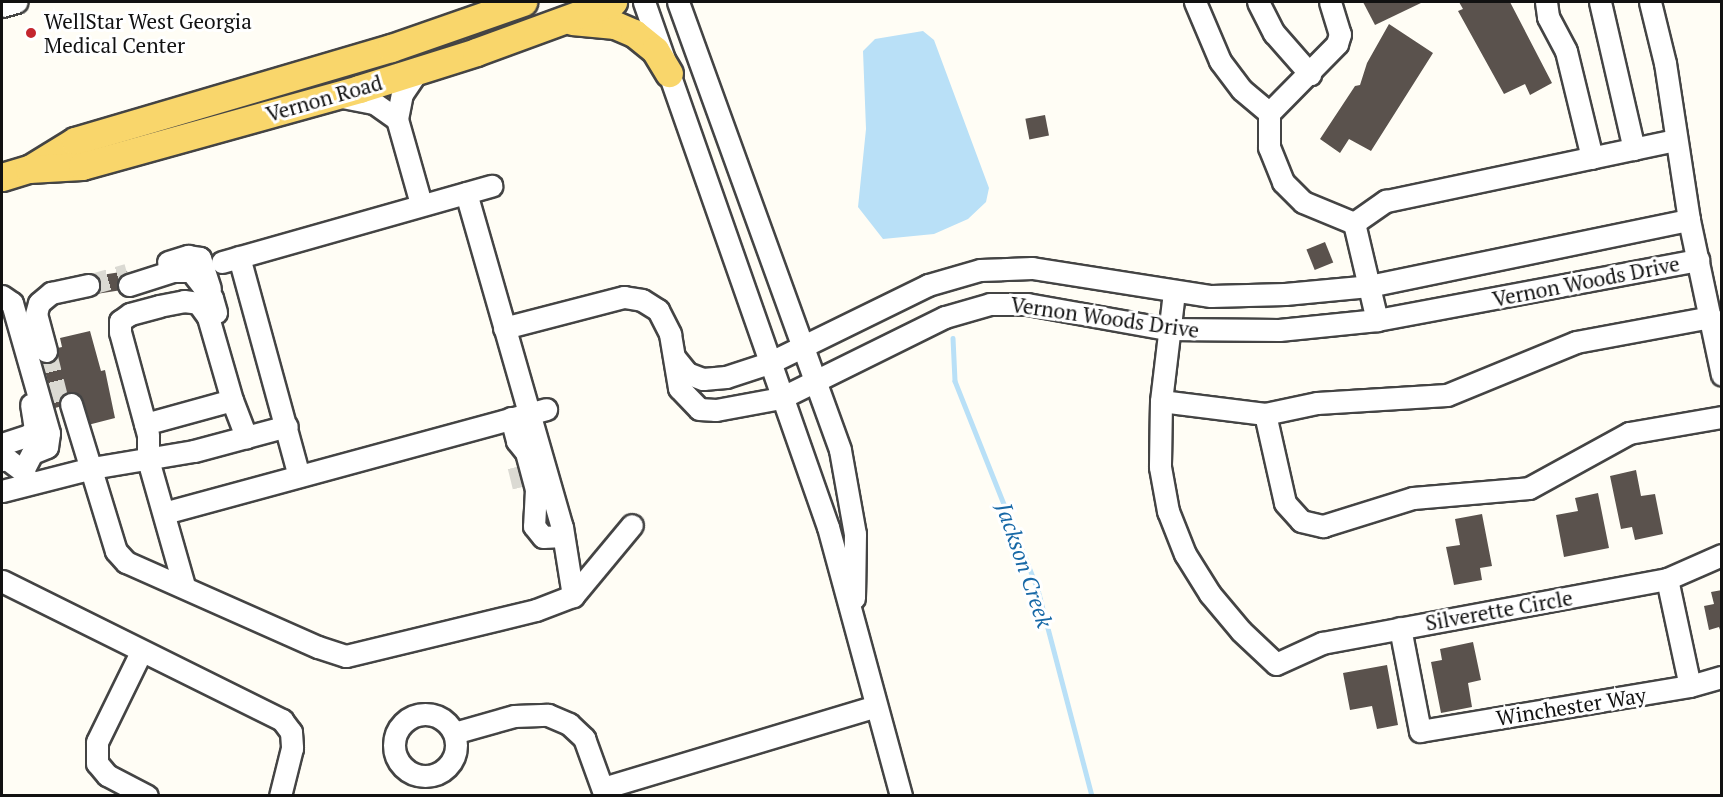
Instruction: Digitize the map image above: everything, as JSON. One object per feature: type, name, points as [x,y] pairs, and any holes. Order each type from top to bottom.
[{"type":"main road","name":"Vernon Road","points":[[29,169],[75,141],[391,48],[523,2]]},
{"type":"main road","name":"Vernon Road","points":[[2,177],[29,169],[82,166],[336,96],[417,72],[612,2]]},
{"type":"main road","points":[[565,20],[604,23],[634,33],[655,50],[669,73]]},
{"type":"street","points":[[2,6],[16,2]]},
{"type":"street","points":[[644,2],[828,527],[901,795]]},
{"type":"street","points":[[678,2],[805,345],[840,450],[852,501],[855,534],[853,625]]},
{"type":"street","points":[[1195,2],[1220,62],[1242,90],[1269,113]]},
{"type":"street","points":[[1258,2],[1285,48],[1310,74]]},
{"type":"street","points":[[1330,2],[1340,34],[1328,57],[1269,113],[1269,147],[1284,182],[1302,202],[1354,223]]},
{"type":"street","points":[[1546,2],[1548,17],[1566,51],[1592,158]]},
{"type":"street","points":[[1600,2],[1634,149]]},
{"type":"street","points":[[1650,2],[1665,63],[1689,220],[1722,375]]},
{"type":"street","points":[[417,72],[402,94],[397,119],[421,204]]},
{"type":"street","points":[[336,96],[374,103],[397,119]]},
{"type":"street","points":[[1354,223],[1386,201],[1676,140]]},
{"type":"street","points":[[299,476],[287,426],[230,260],[491,186]]},
{"type":"street","points":[[466,193],[528,414],[536,431],[563,536],[573,596]]},
{"type":"street","name":"Vernon Woods Drive","points":[[675,358],[687,373],[703,379],[726,377],[769,363],[928,285],[980,270],[1032,268],[1174,292],[1248,296],[1369,286],[1689,220]]},
{"type":"street","points":[[1354,223],[1377,320]]},
{"type":"street","points":[[128,279],[188,256],[200,258],[235,381],[232,400]]},
{"type":"street","name":"Vernon Woods Drive","points":[[675,358],[679,388],[699,409],[716,410],[781,398],[945,316],[990,304],[1027,304],[1168,329],[1279,330],[1377,320],[1698,260]]},
{"type":"street","points":[[51,350],[48,311],[60,301],[89,290]]},
{"type":"street","points":[[1174,292],[1161,401],[1265,414],[1317,403],[1447,394],[1576,342],[1711,317]]},
{"type":"street","points":[[2,296],[12,303],[49,433],[47,447],[16,462]]},
{"type":"street","points":[[504,328],[624,297],[642,300],[658,310],[670,334],[675,358]]},
{"type":"street","points":[[184,586],[148,460],[145,424],[120,332],[120,321],[130,314],[159,306],[184,301],[198,303],[208,317],[232,400],[246,437]]},
{"type":"street","points":[[2,307],[36,419],[2,491]]},
{"type":"street","points":[[145,424],[232,400]]},
{"type":"street","name":"Silverette Circle","points":[[1161,401],[1160,467],[1175,532],[1197,574],[1224,614],[1276,664],[1322,643],[1667,579],[1722,555]]},
{"type":"street","points":[[66,405],[75,446],[88,462],[116,551],[126,562],[184,586],[318,648],[346,656],[536,610],[573,596],[632,525]]},
{"type":"street","points":[[518,466],[517,441],[528,414]]},
{"type":"street","points":[[164,513],[528,414]]},
{"type":"street","points":[[1265,414],[1285,503],[1301,521],[1323,526],[1413,498],[1528,488],[1629,433],[1722,417]]},
{"type":"street","points":[[16,462],[148,460],[287,426]]},
{"type":"street","points":[[517,441],[526,452],[534,480],[528,495],[534,526],[543,537],[563,536]]},
{"type":"street","points":[[1667,579],[1690,686]]},
{"type":"street","points":[[2,581],[282,720],[291,732],[291,748],[280,795]]},
{"type":"street","name":"Winchester Way","points":[[1400,628],[1420,731],[1690,686],[1722,677]]},
{"type":"street","points":[[141,652],[97,742],[97,763],[107,775],[147,795]]},
{"type":"street","points":[[454,733],[514,716],[548,715],[569,724],[584,738],[604,792],[876,706]]},
{"type":"water","points":[[923,31],[934,40],[989,188],[986,202],[968,219],[934,234],[883,239],[858,207],[866,129],[863,51],[875,39]]},
{"type":"building","points":[[1363,2],[1423,2],[1375,25]]},
{"type":"building","points":[[1459,2],[1510,2],[1552,83],[1530,95],[1525,84],[1504,94],[1458,11],[1463,9]]},
{"type":"building","points":[[1389,24],[1433,53],[1371,151],[1349,139],[1340,153],[1320,139],[1355,86],[1360,85],[1367,63]]},
{"type":"building","points":[[1045,115],[1049,136],[1029,139],[1025,119]]},
{"type":"building","points":[[1325,242],[1333,262],[1315,270],[1306,249]]},
{"type":"building","points":[[127,271],[130,289],[88,295],[86,278]]},
{"type":"building","points":[[90,331],[101,371],[105,370],[115,418],[84,426],[77,402],[55,408],[40,352],[62,347],[60,338]]},
{"type":"building","points":[[1636,470],[1641,496],[1655,494],[1663,534],[1635,540],[1632,527],[1621,529],[1610,476]]},
{"type":"building","points":[[1598,493],[1609,548],[1564,557],[1556,515],[1578,511],[1575,498]]},
{"type":"building","points":[[1482,514],[1492,566],[1480,568],[1482,580],[1454,585],[1446,547],[1460,545],[1455,519]]},
{"type":"building","points":[[1722,590],[1721,633],[1719,627],[1709,630],[1704,606],[1714,604],[1711,592]]},
{"type":"building","points":[[1473,642],[1481,680],[1468,683],[1472,707],[1441,713],[1431,662],[1442,660],[1440,649]]},
{"type":"building","points":[[1387,665],[1398,725],[1377,729],[1372,706],[1350,710],[1343,673]]},
{"type":"waterway","name":"Jackson Creek","points":[[953,338],[955,381],[1038,590],[1092,796]]},
{"type":"tunnel","points":[[88,285],[127,274]]},
{"type":"tunnel","points":[[46,351],[60,407]]},
{"type":"tunnel","points":[[518,466],[523,486]]},
{"type":"place","name":"WellStar West Georgia Medical Center","points":[[31,33]]}]
